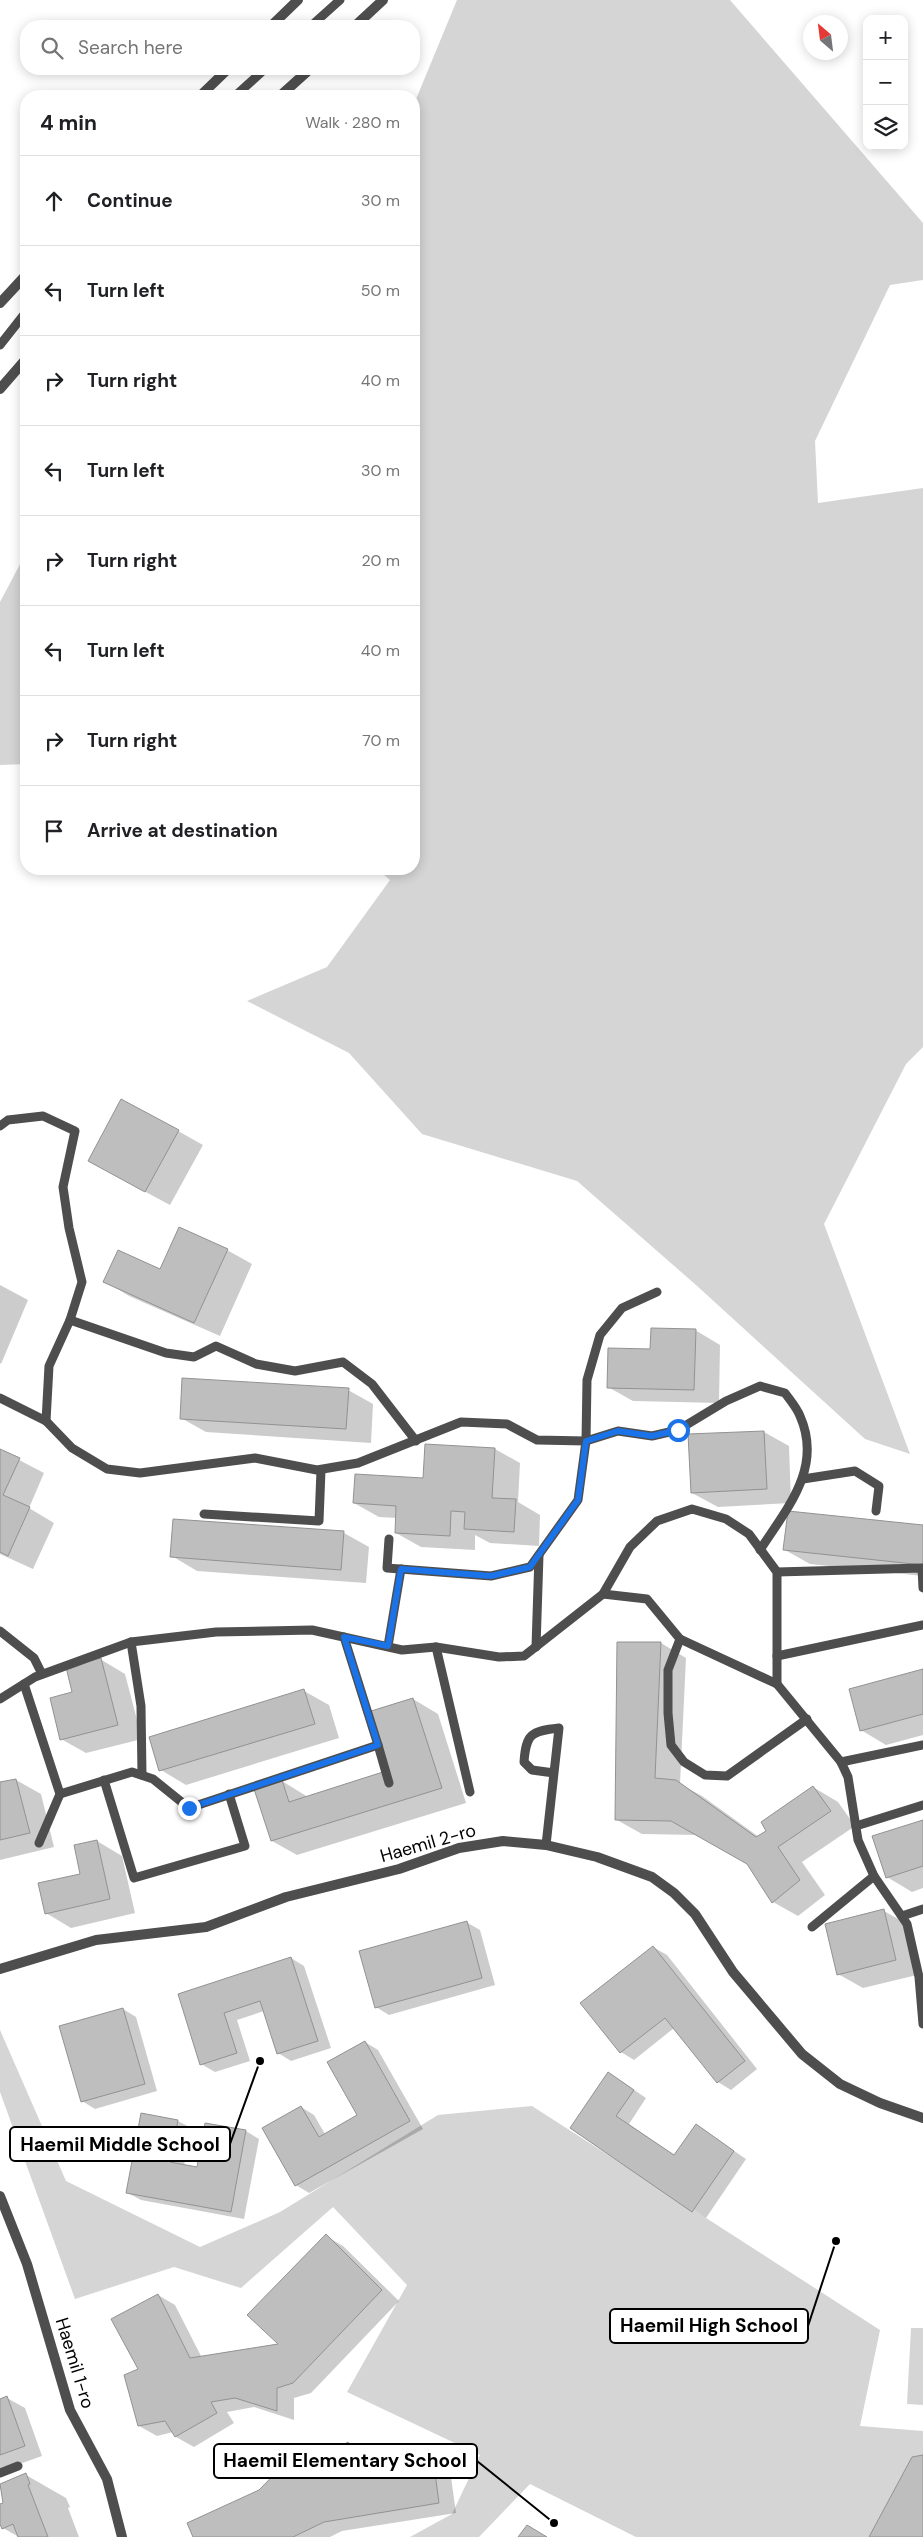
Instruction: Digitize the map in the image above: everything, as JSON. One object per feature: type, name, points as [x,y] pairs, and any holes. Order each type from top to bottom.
[{"type":"street","points":[[277,20],[298,0]]},
{"type":"street","points":[[361,20],[383,0]]},
{"type":"street","points":[[206,90],[222,75]]},
{"type":"street","points":[[287,90],[303,75]]},
{"type":"street","points":[[0,303],[20,281]]},
{"type":"street","points":[[0,389],[20,366]]},
{"type":"street","name":"Haemil 2-ro","points":[[0,1969],[96,1940],[206,1927],[286,1897],[399,1869],[459,1848],[503,1841],[546,1845],[597,1857],[652,1877],[674,1893],[694,1914],[734,1972],[802,2054],[840,2084],[880,2103],[923,2118]]},
{"type":"street","name":"Haemil 1-ro","points":[[0,2196],[27,2264],[70,2410],[107,2479],[122,2537]]},
{"type":"lane","points":[[318,20],[340,0]]},
{"type":"lane","points":[[242,90],[258,75]]},
{"type":"lane","points":[[0,345],[20,320]]},
{"type":"lane","points":[[0,1126],[8,1120],[43,1116],[75,1131],[63,1187],[69,1228],[82,1282],[70,1320],[49,1366],[46,1421]]},
{"type":"lane","points":[[389,1539],[386,1568],[491,1576],[530,1567],[578,1500],[586,1441],[587,1380],[600,1335],[622,1308],[657,1292]]},
{"type":"lane","points":[[70,1320],[166,1353],[194,1357],[216,1346],[256,1364],[295,1371],[343,1362],[372,1384],[416,1441]]},
{"type":"lane","points":[[0,1398],[46,1421],[72,1448],[107,1470],[140,1473],[255,1458],[321,1470],[358,1463],[461,1422],[507,1424],[537,1440],[586,1441],[618,1431],[652,1436],[678,1430],[726,1401],[760,1386],[785,1393],[800,1416],[809,1451],[802,1479],[760,1550]]},
{"type":"lane","points":[[204,1514],[319,1521],[321,1470]]},
{"type":"lane","points":[[802,1479],[855,1471],[879,1486],[876,1511]]},
{"type":"lane","points":[[0,1698],[42,1674],[131,1642],[216,1632],[312,1630],[402,1650],[436,1647],[499,1657],[524,1656],[603,1594],[630,1547],[657,1521],[692,1509],[726,1519],[750,1534],[777,1572],[777,1684]]},
{"type":"lane","points":[[536,1647],[539,1555]]},
{"type":"lane","points":[[777,1572],[922,1568],[923,1588]]},
{"type":"lane","points":[[388,1646],[401,1569]]},
{"type":"lane","points":[[603,1594],[647,1599],[680,1639],[777,1684],[841,1762],[848,1777],[858,1840],[874,1876],[907,1924],[920,1976],[923,2024]]},
{"type":"lane","points":[[777,1656],[923,1625]]},
{"type":"lane","points":[[0,1631],[34,1658],[42,1674]]},
{"type":"lane","points":[[344,1637],[389,1782]]},
{"type":"lane","points":[[680,1639],[668,1670],[668,1713],[671,1745],[684,1762],[705,1775],[727,1776],[806,1719]]},
{"type":"lane","points":[[131,1642],[140,1706],[142,1775]]},
{"type":"lane","points":[[436,1647],[470,1792]]},
{"type":"lane","points":[[24,1684],[60,1794],[39,1843]]},
{"type":"lane","points":[[546,1845],[554,1773],[556,1755],[559,1728],[541,1730],[530,1736],[525,1745],[524,1762],[532,1770],[554,1773]]},
{"type":"lane","points":[[60,1794],[132,1772],[153,1779],[189,1808],[378,1745]]},
{"type":"lane","points":[[841,1762],[923,1745]]},
{"type":"lane","points":[[104,1780],[134,1878],[246,1846],[229,1794]]},
{"type":"lane","points":[[856,1826],[923,1805]]},
{"type":"lane","points":[[812,1927],[874,1876]]},
{"type":"lane","points":[[902,1916],[923,1909]]},
{"type":"lane","points":[[0,2473],[18,2466]]},
{"type":"shaded area","points":[[457,0],[730,0],[923,223],[923,280],[890,285],[815,441],[818,503],[923,488],[923,1047],[906,1064],[824,1224],[910,1454],[865,1439],[696,1285],[577,1181],[422,1134],[349,1053],[247,1001],[327,967],[390,880],[384,875],[420,875],[420,90]]},
{"type":"shaded area","points":[[20,564],[20,764],[0,765],[0,602]]},
{"type":"shaded area","points":[[0,2030],[66,2181],[200,2247],[280,2212],[438,2115],[532,2106],[880,2330],[860,2426],[923,2431],[923,2537],[636,2537],[530,2484],[479,2537],[410,2537],[452,2514],[480,2455],[347,2392],[407,2285],[333,2207],[241,2288],[174,2267],[75,2299],[0,2092]]},
{"type":"shaded area","points":[[911,2328],[923,2328],[923,2405],[907,2404]]},
{"type":"building","points":[[121,1099],[179,1130],[145,1192],[88,1161]]},
{"type":"building","points":[[179,1227],[228,1249],[194,1323],[103,1282],[118,1250],[160,1269]]},
{"type":"building","points":[[651,1328],[696,1329],[694,1390],[607,1388],[608,1348],[650,1349]]},
{"type":"building","points":[[182,1378],[349,1388],[346,1429],[180,1419]]},
{"type":"building","points":[[764,1431],[767,1489],[691,1493],[688,1434]]},
{"type":"building","points":[[425,1444],[495,1448],[492,1498],[516,1499],[514,1532],[464,1529],[465,1512],[451,1511],[450,1536],[395,1533],[396,1506],[353,1503],[355,1474],[423,1478]]},
{"type":"building","points":[[0,1449],[20,1458],[3,1495],[30,1507],[8,1556],[0,1552]]},
{"type":"building","points":[[788,1511],[923,1525],[923,1565],[783,1550]]},
{"type":"building","points":[[173,1519],[344,1531],[341,1570],[170,1557]]},
{"type":"building","points":[[617,1642],[661,1642],[655,1778],[676,1780],[756,1837],[766,1831],[761,1822],[813,1786],[831,1811],[778,1847],[800,1880],[772,1903],[747,1864],[671,1821],[615,1820]]},
{"type":"building","points":[[101,1658],[118,1725],[60,1740],[50,1698],[72,1692],[66,1667]]},
{"type":"building","points":[[923,1669],[923,1714],[860,1731],[849,1689]]},
{"type":"building","points":[[304,1689],[315,1724],[159,1771],[149,1737]]},
{"type":"building","points":[[413,1698],[442,1788],[271,1841],[254,1789],[282,1780],[289,1802],[386,1771],[368,1712]]},
{"type":"building","points":[[16,1779],[30,1833],[0,1840],[0,1782]]},
{"type":"building","points":[[923,1820],[923,1866],[886,1878],[872,1836]]},
{"type":"building","points":[[97,1840],[110,1899],[45,1914],[38,1883],[80,1874],[74,1845]]},
{"type":"building","points":[[884,1909],[896,1960],[837,1975],[825,1924]]},
{"type":"building","points":[[467,1921],[482,1978],[375,2008],[359,1951]]},
{"type":"building","points":[[653,1946],[745,2061],[717,2083],[665,2018],[620,2053],[580,2003]]},
{"type":"building","points":[[291,1957],[318,2041],[277,2054],[260,2001],[224,2013],[237,2053],[200,2065],[178,1994]]},
{"type":"building","points":[[123,2008],[145,2084],[81,2102],[59,2026]]},
{"type":"building","points":[[365,2041],[410,2121],[295,2186],[262,2128],[301,2106],[319,2137],[357,2115],[327,2062]]},
{"type":"building","points":[[608,2072],[634,2090],[616,2116],[674,2155],[696,2124],[734,2151],[692,2212],[570,2128]]},
{"type":"building","points":[[141,2113],[178,2120],[170,2162],[197,2167],[205,2123],[246,2130],[231,2212],[126,2193]]},
{"type":"building","points":[[326,2234],[382,2290],[293,2383],[277,2388],[277,2411],[235,2398],[211,2402],[217,2413],[175,2437],[165,2421],[138,2426],[124,2375],[138,2369],[111,2319],[158,2294],[190,2358],[278,2344],[247,2315]]},
{"type":"building","points":[[7,2396],[25,2446],[0,2455],[0,2399]]},
{"type":"building","points":[[348,2442],[364,2469],[405,2457],[408,2462],[433,2458],[439,2503],[324,2522],[293,2537],[193,2537],[187,2523],[259,2490],[301,2447],[311,2464]]},
{"type":"building","points":[[923,2455],[923,2537],[869,2537],[912,2457]]},
{"type":"building","points":[[26,2473],[30,2484],[28,2485],[48,2537],[18,2537],[13,2524],[2,2529],[0,2524],[0,2504],[3,2503],[0,2484]]},
{"type":"building","points":[[527,2525],[547,2537],[518,2537]]},
{"type":"place","name":"Haemil Middle School","points":[[260,2061]]},
{"type":"place","name":"Haemil High School","points":[[836,2241]]},
{"type":"place","name":"Haemil Elementary School","points":[[554,2523]]},
{"type":"route","points":[[189,1808],[378,1745],[344,1637],[388,1646],[401,1569],[491,1576],[530,1567],[578,1500],[586,1441],[618,1431],[652,1436],[678,1430]]}]
